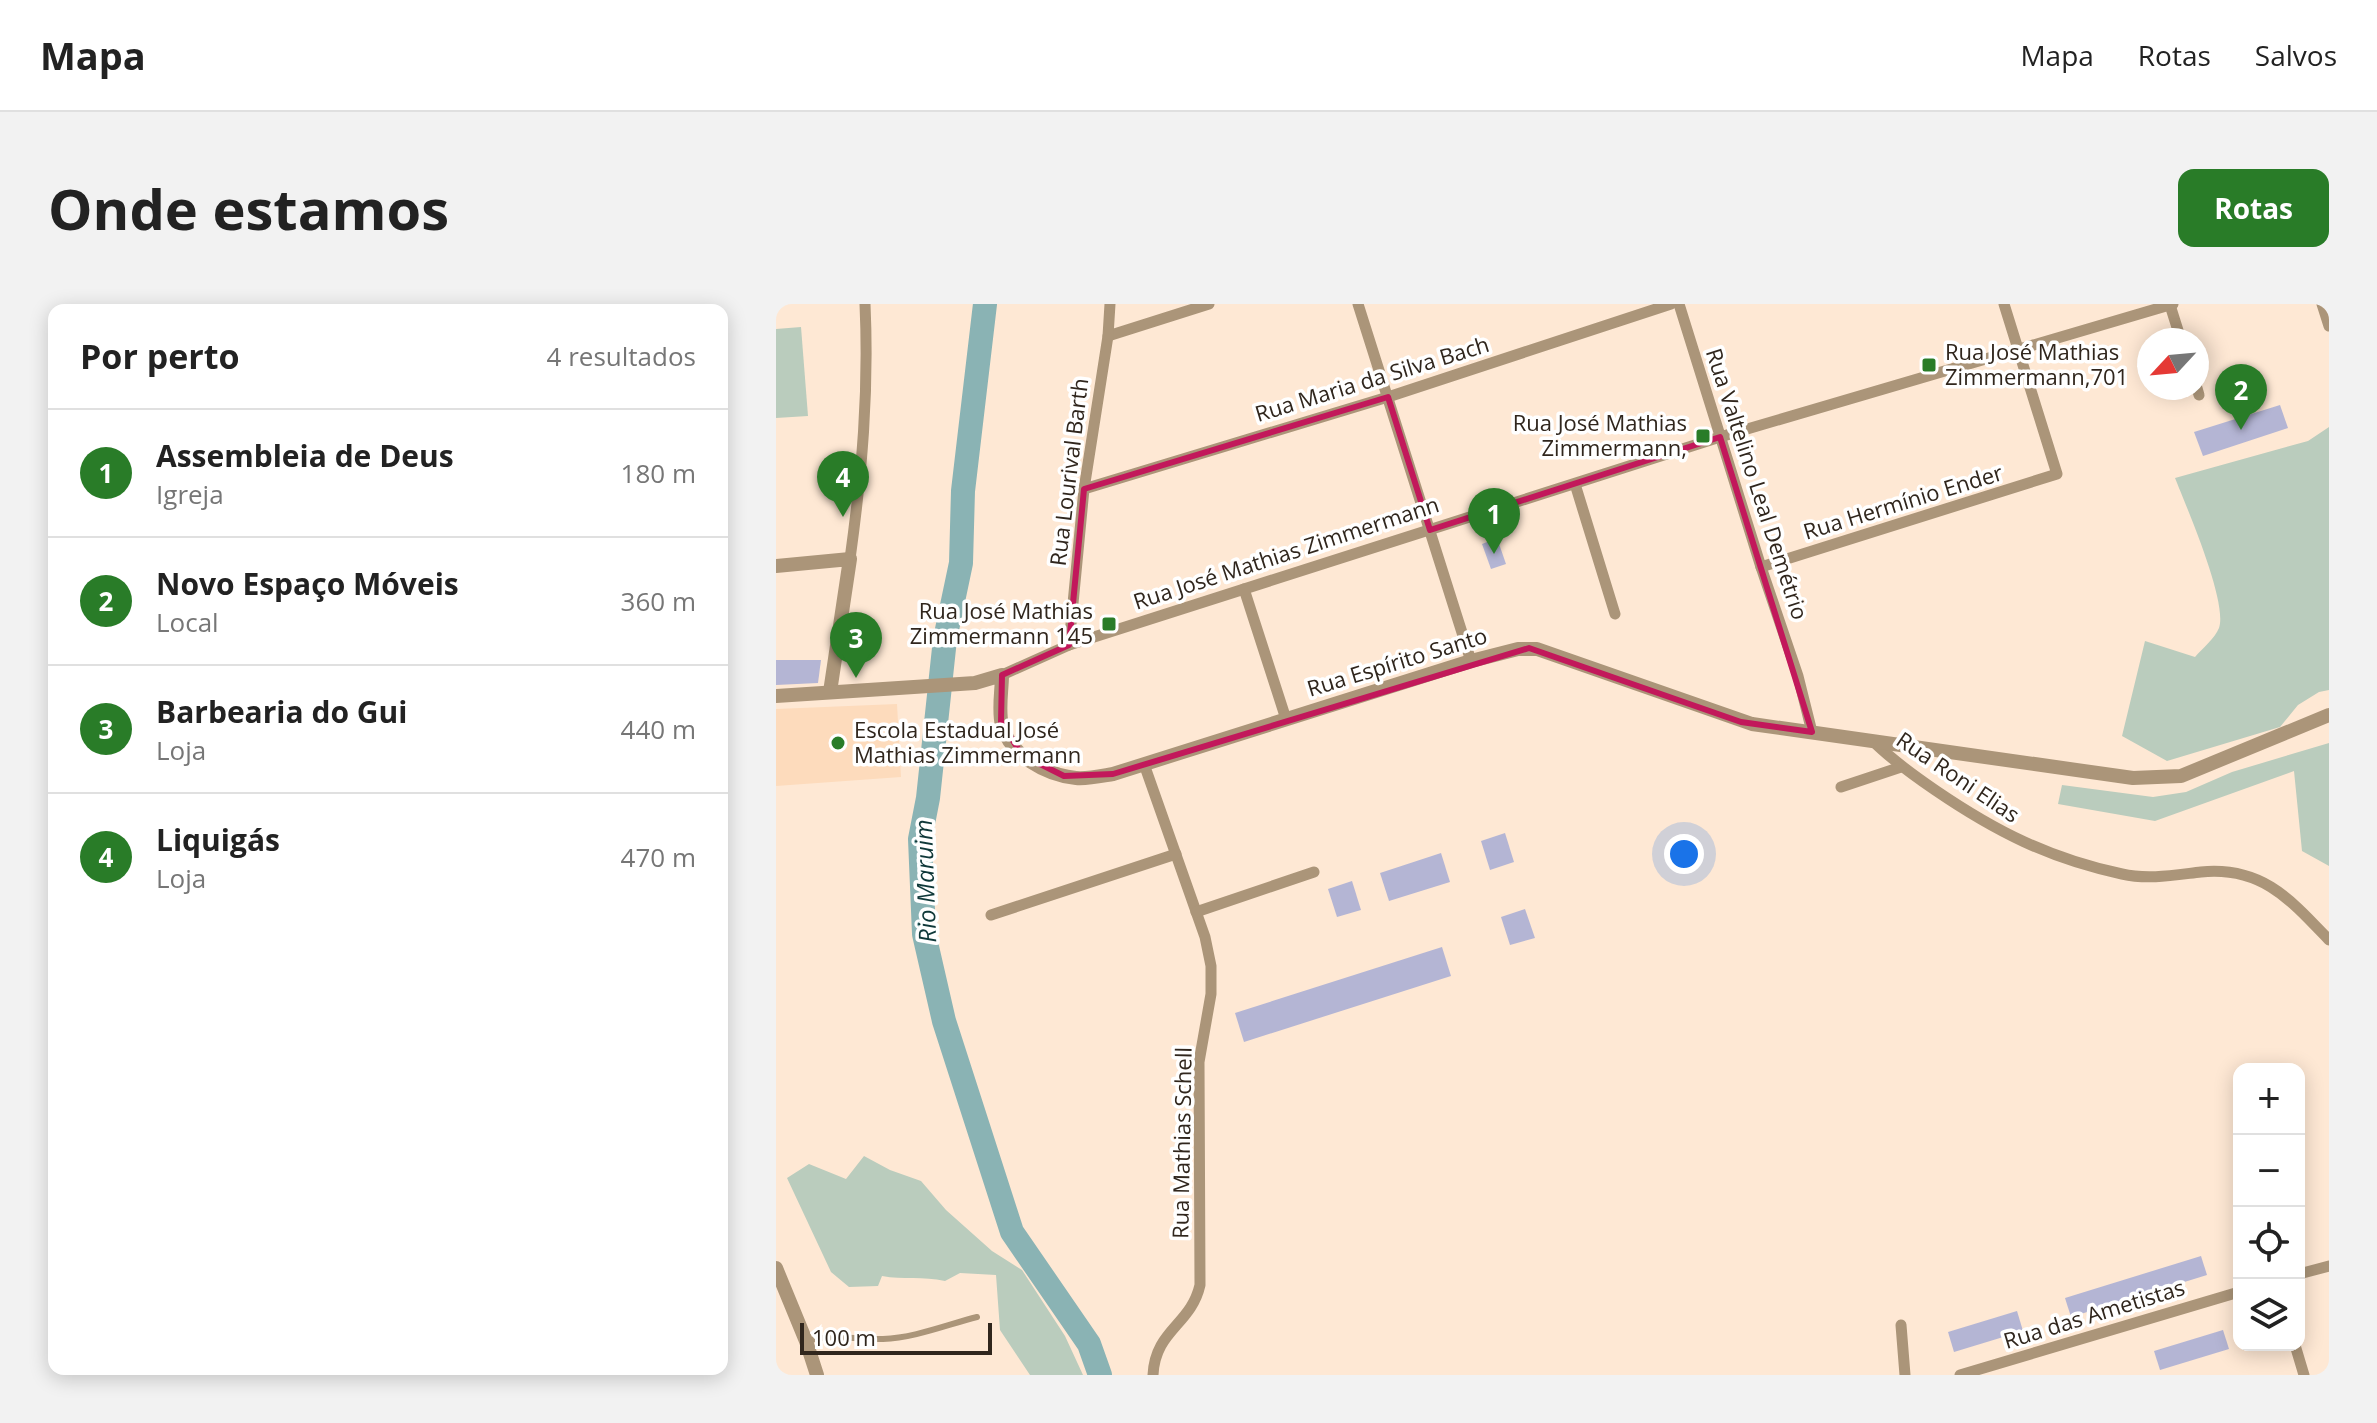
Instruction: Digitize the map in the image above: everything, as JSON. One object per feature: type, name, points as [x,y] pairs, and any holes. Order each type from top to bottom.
[{"type":"street","points":[[830,692],[862,470],[867,396],[865,304]]},
{"type":"street","name":"Rua Lourival Barth","points":[[1069,645],[1084,489],[1108,336],[1110,304]]},
{"type":"street","points":[[1108,336],[1209,304]]},
{"type":"street","points":[[1358,304],[1471,661]]},
{"type":"street","name":"Rua Maria da Silva Bach","points":[[1084,489],[1388,397],[1671,304]]},
{"type":"street","name":"Rua Valtelino Leal Demétrio","points":[[1679,304],[1798,676],[1812,732]]},
{"type":"street","points":[[2004,304],[2018,348]]},
{"type":"street","points":[[2171,304],[2178,328]]},
{"type":"street","name":"Rua José Mathias Zimmermann","points":[[776,696],[975,683],[1002,675],[1069,645],[1720,437],[2171,304]]},
{"type":"street","points":[[2322,304],[2329,326]]},
{"type":"street","name":"Rua Hermínio Ender","points":[[1761,567],[2057,474],[2018,348]]},
{"type":"street","points":[[1575,484],[1615,614]]},
{"type":"street","points":[[776,566],[850,559]]},
{"type":"street","points":[[1244,589],[1286,719]]},
{"type":"street","name":"Rua Espírito Santo","points":[[1002,675],[1001,722],[1013,746],[1050,772],[1078,778],[1113,774],[1286,719],[1304,722],[1471,661],[1518,649],[1537,649],[1741,722],[2133,778],[2168,778],[2203,769],[2329,715]]},
{"type":"street","name":"Rua Roni Elias","points":[[1873,741],[1901,767],[2006,835],[2055,856],[2125,875],[2157,877],[2224,871],[2261,882],[2288,898],[2329,940]]},
{"type":"street","name":"Rua Mathias Schell","points":[[1144,764],[1209,950],[1212,982],[1199,1062],[1201,1275],[1193,1304],[1158,1347],[1153,1375]]},
{"type":"street","points":[[1841,787],[1901,767]]},
{"type":"street","points":[[991,915],[1176,854]]},
{"type":"street","points":[[1196,912],[1314,872]]},
{"type":"street","points":[[2305,1272],[2329,1266]]},
{"type":"street","points":[[776,1268],[817,1375]]},
{"type":"street","name":"Rua das Ametistas","points":[[1960,1375],[2233,1294]]},
{"type":"street","points":[[1901,1325],[1905,1375]]},
{"type":"street","points":[[2297,1351],[2304,1375]]},
{"type":"lane","points":[[806,1341],[836,1335],[884,1339],[977,1317]]},
{"type":"highlighted area","points":[[1388,397],[1430,530],[1720,437],[1812,732],[1741,722],[1529,648],[1113,774],[1064,776],[1022,755],[1001,722],[1002,675],[1069,645],[1084,489]]},
{"type":"shaded area","name":"Escola Estadual José Mathias Zimmermann","points":[[897,704],[901,777],[776,786],[776,709]]},
{"type":"green space","points":[[801,327],[808,416],[776,418],[776,329]]},
{"type":"green space","points":[[2329,427],[2329,690],[2319,692],[2298,705],[2280,727],[2167,761],[2122,736],[2145,641],[2195,657],[2219,628],[2220,615],[2212,576],[2175,478],[2308,441]]},
{"type":"green space","points":[[2329,743],[2329,866],[2302,851],[2294,771],[2155,821],[2058,804],[2062,785],[2153,797],[2186,792],[2232,772]]},
{"type":"green space","points":[[864,1156],[921,1181],[946,1210],[992,1251],[1022,1270],[1065,1336],[1083,1375],[1030,1375],[1000,1330],[996,1275],[960,1273],[945,1281],[882,1276],[878,1286],[849,1287],[831,1272],[787,1178],[809,1164],[846,1179]]},
{"type":"building","points":[[2280,405],[2288,428],[2203,456],[2194,432]]},
{"type":"building","points":[[1497,538],[1506,564],[1491,569],[1482,544]]},
{"type":"building","points":[[776,660],[821,660],[818,683],[776,685]]},
{"type":"building","points":[[1505,833],[1514,862],[1490,870],[1481,841]]},
{"type":"building","points":[[1441,853],[1450,882],[1389,901],[1380,873]]},
{"type":"building","points":[[1352,881],[1361,910],[1337,917],[1328,889]]},
{"type":"building","points":[[1525,909],[1535,938],[1510,945],[1501,917]]},
{"type":"building","points":[[1442,947],[1451,976],[1244,1042],[1235,1013]]},
{"type":"building","points":[[2201,1256],[2207,1275],[2071,1317],[2065,1298]]},
{"type":"building","points":[[2017,1311],[2023,1331],[1954,1352],[1948,1332]]},
{"type":"building","points":[[2223,1330],[2229,1349],[2160,1370],[2154,1351]]},
{"type":"waterway","name":"Rio Maruim","points":[[985,304],[963,491],[961,563],[945,639],[928,798],[920,839],[924,934],[944,1021],[1012,1232],[1089,1344],[1100,1375]]},
{"type":"place","name":"Rua José Mathias Zimmermann,701","points":[[1929,365]]},
{"type":"place","name":"Novo Espaço Móveis","points":[[2241,430]]},
{"type":"place","name":"Rua José Mathias Zimmermann,","points":[[1703,436]]},
{"type":"place","name":"Liquigás","points":[[843,517]]},
{"type":"place","name":"Assembleia de Deus","points":[[1494,554]]},
{"type":"place","name":"Rua José Mathias Zimmermann 145","points":[[1109,624]]},
{"type":"place","name":"Barbearia do Gui","points":[[856,678]]},
{"type":"place","name":"Escola Estadual José Mathias Zimmermann","points":[[838,743]]}]
